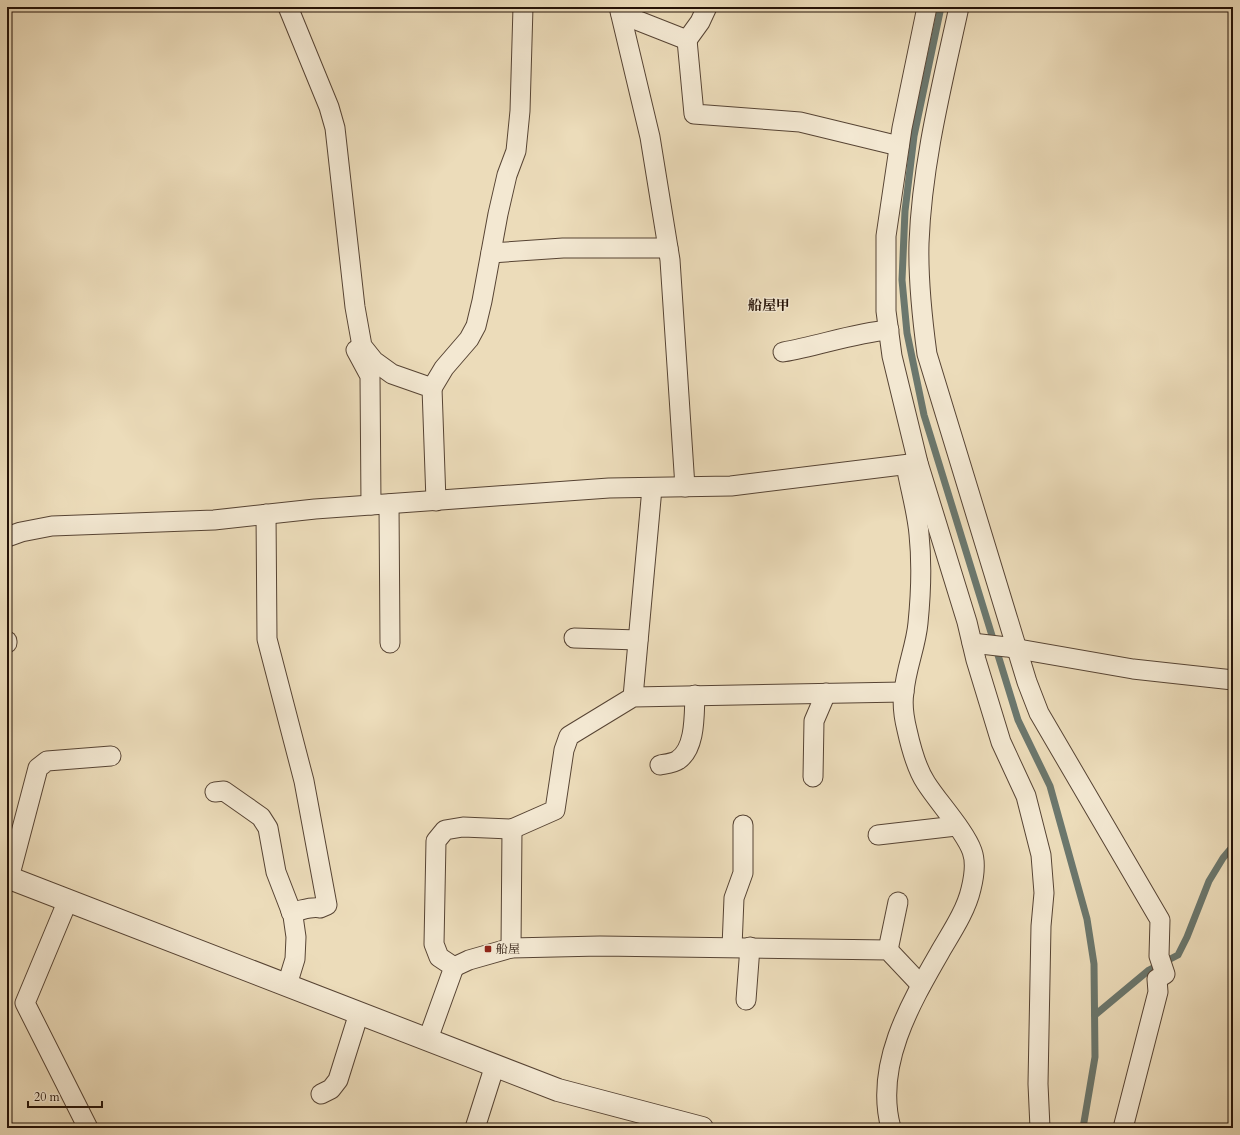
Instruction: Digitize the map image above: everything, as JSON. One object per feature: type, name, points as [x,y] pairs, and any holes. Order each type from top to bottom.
[{"type":"street","points":[[288,7],[329,107],[335,128],[358,328],[362,346],[374,361],[392,374],[432,388]]},
{"type":"street","points":[[436,501],[432,388],[444,368],[469,339],[476,326],[507,175],[516,151],[520,111],[523,7]]},
{"type":"street","points":[[707,7],[700,22],[687,40],[694,114],[800,122],[899,146]]},
{"type":"street","points":[[891,1128],[888,1118],[886,1095],[889,1071],[898,1035],[913,1000],[962,913],[971,890],[974,870],[972,851],[925,782],[917,765],[907,730],[904,709],[904,692],[918,624],[921,573],[919,534],[912,464],[892,356],[886,311],[886,236],[899,146],[927,7]]},
{"type":"street","points":[[959,7],[939,95],[927,160],[922,198],[919,243],[922,311],[927,354],[1012,648],[1039,713],[1160,920],[1159,956],[1165,974],[1157,980],[1158,992],[1123,1128]]},
{"type":"street","points":[[620,11],[687,40]]},
{"type":"street","points":[[620,11],[650,138],[668,248],[685,487]]},
{"type":"street","points":[[491,254],[563,248],[668,248]]},
{"type":"street","points":[[358,328],[356,350],[370,376],[390,643]]},
{"type":"street","points":[[783,352],[811,347],[864,332],[889,330]]},
{"type":"street","points":[[7,537],[21,532],[52,526],[214,520],[316,509],[518,494],[731,486],[912,464]]},
{"type":"street","points":[[912,464],[975,643],[1001,742],[1026,796],[1041,855],[1044,877],[1041,926],[1038,1084],[1040,1128]]},
{"type":"street","points":[[633,697],[652,488]]},
{"type":"street","points":[[266,514],[267,639],[304,781],[327,905],[320,908],[313,907],[302,911],[291,912]]},
{"type":"street","points":[[574,638],[638,640]]},
{"type":"street","points":[[975,643],[1133,669],[1233,680]]},
{"type":"street","points":[[454,967],[439,957],[434,944],[436,841],[445,830],[463,827],[512,829],[555,810],[564,750],[569,736],[633,697],[904,692]]},
{"type":"street","points":[[813,777],[814,721],[826,693]]},
{"type":"street","points":[[660,765],[678,761],[687,749],[694,728],[695,695]]},
{"type":"street","points":[[111,756],[47,761],[38,768],[8,877],[558,1090],[702,1128]]},
{"type":"street","points":[[215,792],[224,791],[261,817],[268,828],[276,872],[291,912],[296,937],[295,959],[287,985]]},
{"type":"street","points":[[743,825],[743,873],[734,898],[741,947],[746,1000]]},
{"type":"street","points":[[878,835],[956,826]]},
{"type":"street","points":[[511,948],[512,829]]},
{"type":"street","points":[[68,900],[25,1002],[88,1128]]},
{"type":"street","points":[[888,950],[898,902]]},
{"type":"street","points":[[428,1039],[454,967],[469,960],[511,948],[600,946],[888,950],[921,985]]},
{"type":"street","points":[[321,1094],[331,1089],[338,1080],[359,1013]]},
{"type":"street","points":[[475,1128],[496,1066]]},
{"type":"waterway","points":[[941,7],[914,136],[905,211],[902,280],[907,333],[924,415],[1018,720],[1050,786],[1087,919],[1094,964],[1095,1057],[1083,1128]]},
{"type":"waterway","points":[[1095,1015],[1149,970],[1178,955],[1187,937],[1209,881],[1223,858],[1233,846]]},
{"type":"place","name":"船屋","points":[[488,949]]},
{"type":"district","name":"船屋甲","points":[[769,305]]}]
